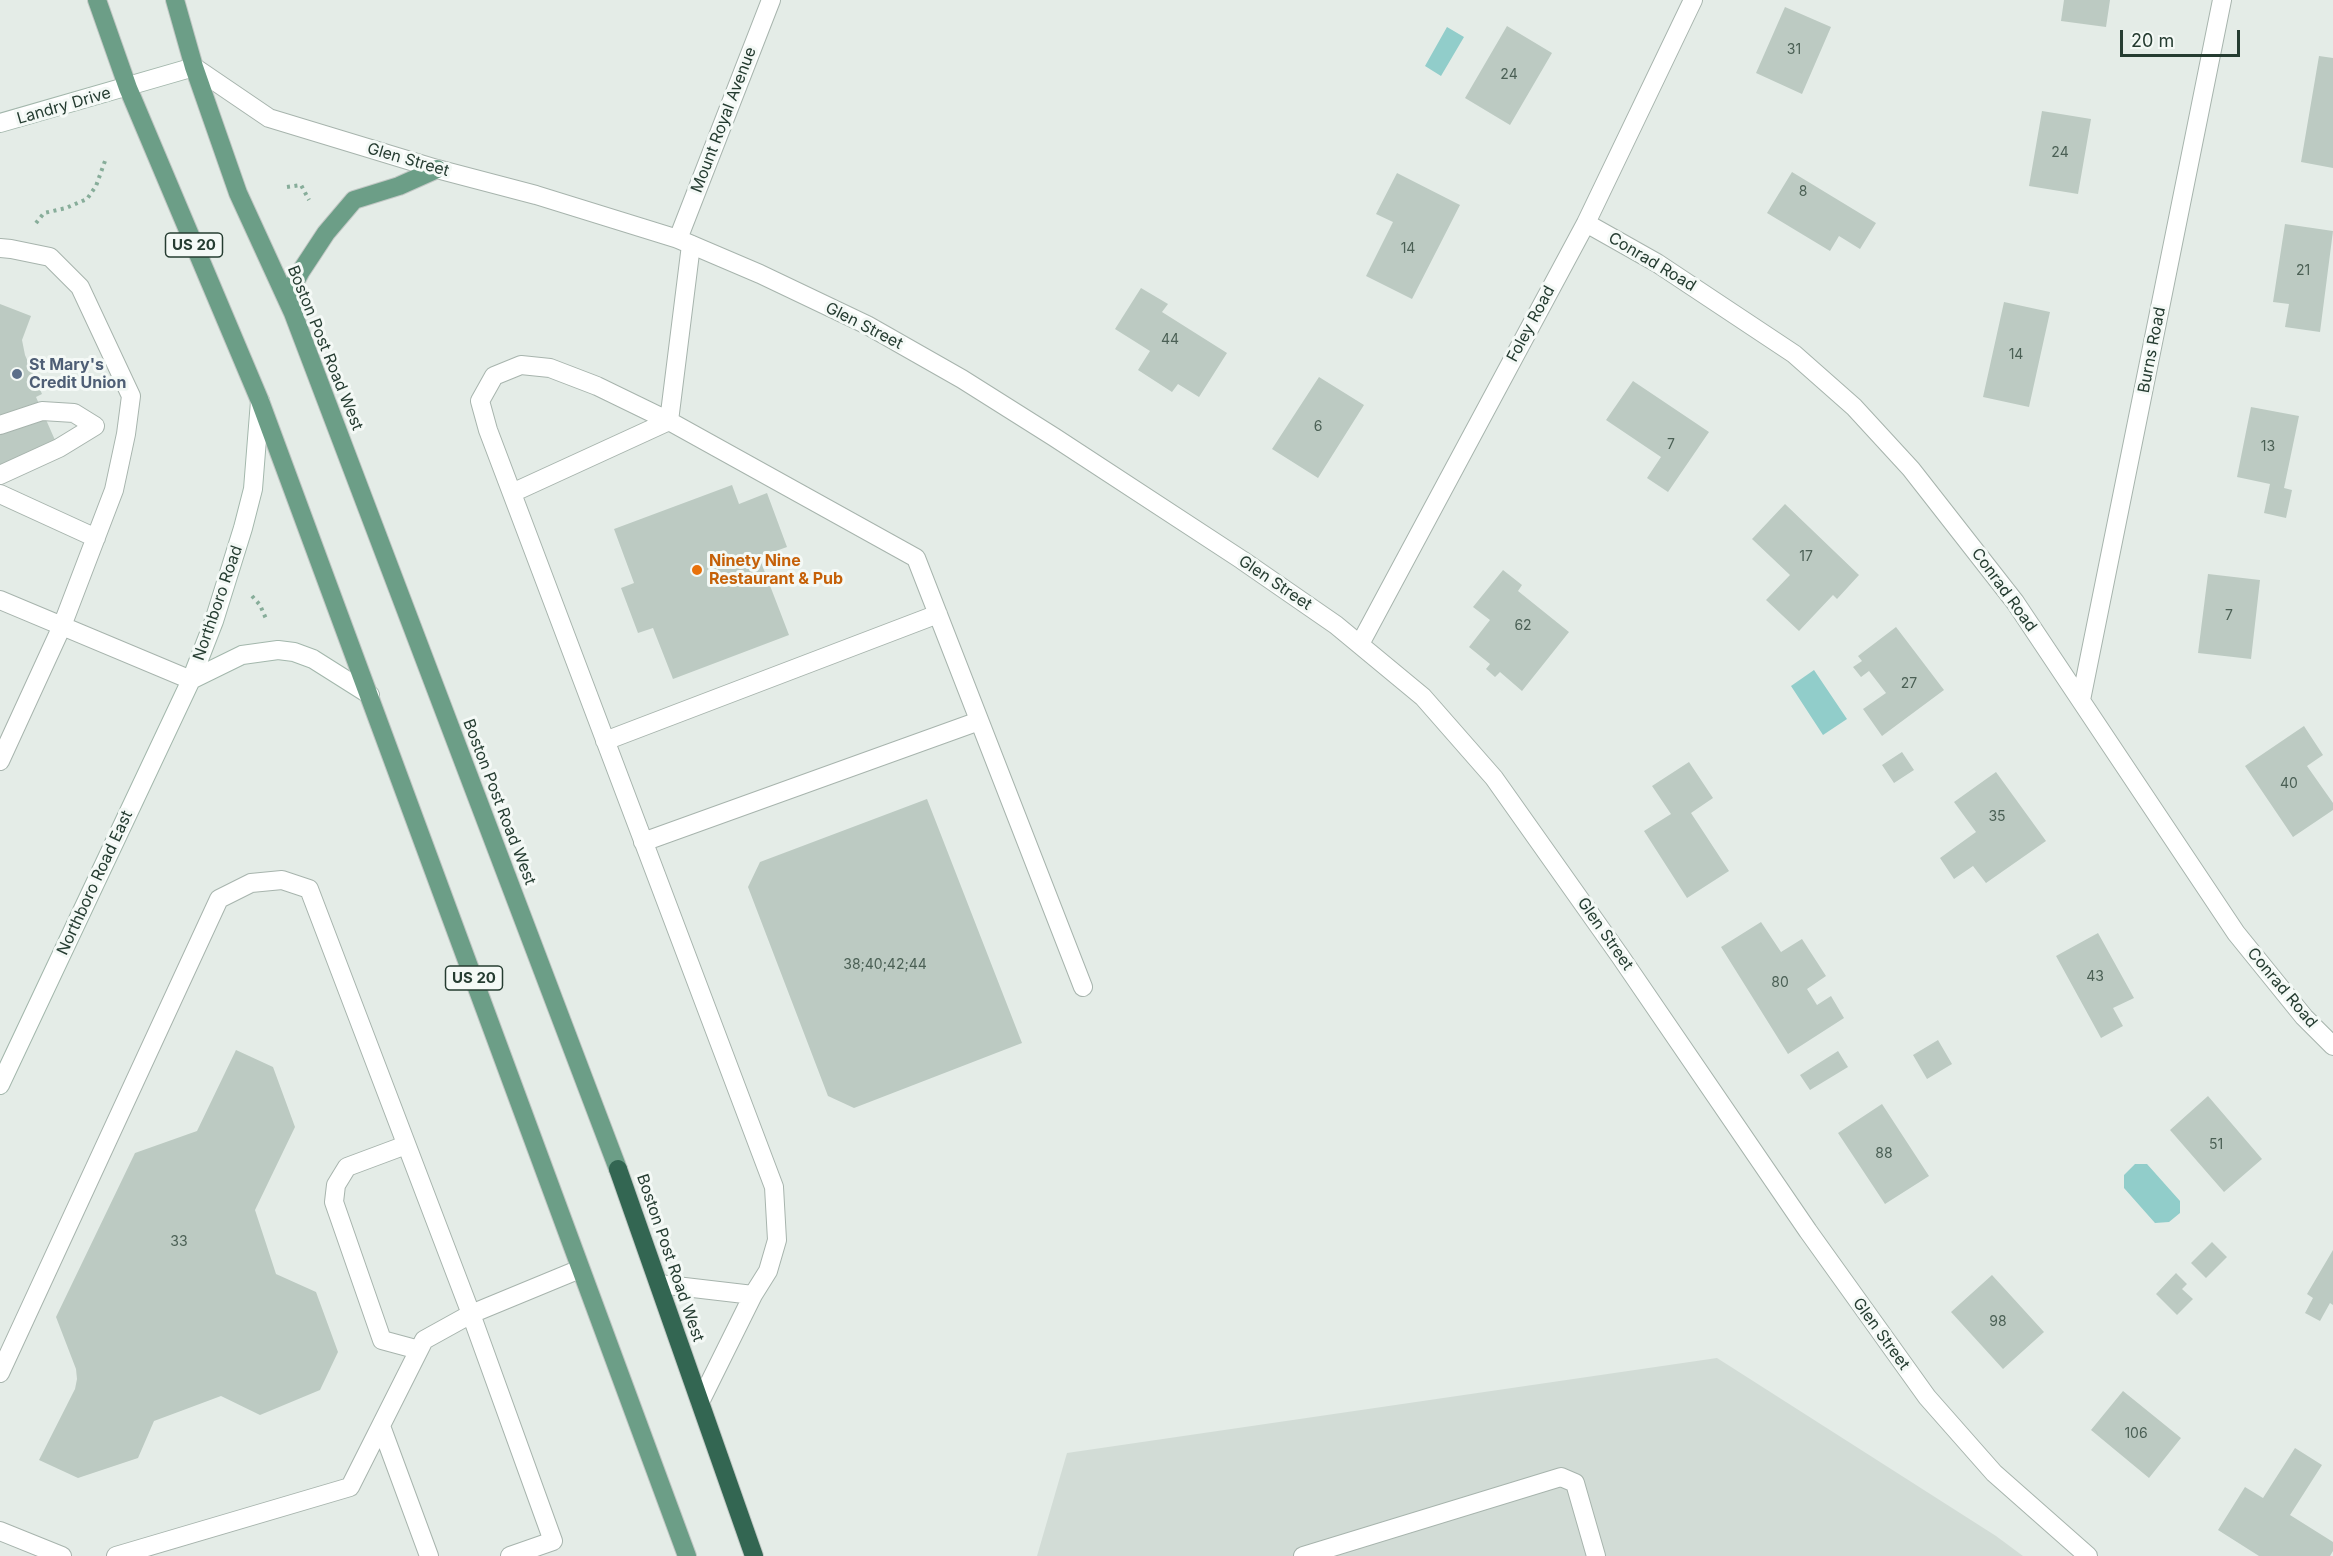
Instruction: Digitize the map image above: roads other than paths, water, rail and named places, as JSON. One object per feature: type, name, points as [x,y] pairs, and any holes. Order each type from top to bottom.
[{"type":"highway","name":"Boston Post Road West","points":[[618,1169],[754,1556]]},
{"type":"main road","name":"US 20","points":[[97,0],[128,88],[260,401],[687,1556]]},
{"type":"main road","name":"Boston Post Road West","points":[[175,0],[194,68],[238,193],[293,313],[618,1169]]},
{"type":"main road","points":[[293,313],[289,293],[326,233],[354,200],[399,186],[437,169]]},
{"type":"street","name":"Mount Royal Avenue","points":[[669,421],[684,242],[771,0]]},
{"type":"street","name":"Foley Road","points":[[1360,644],[1586,222],[1693,0]]},
{"type":"street","name":"Burns Road","points":[[2081,700],[2222,0]]},
{"type":"street","points":[[128,88],[194,68]]},
{"type":"street","name":"Glen Street","points":[[194,68],[269,118],[437,169],[536,195],[684,242],[760,274],[867,325],[962,379],[1242,560],[1336,625],[1423,698],[1494,778],[1614,947],[1795,1213],[1927,1397],[1994,1473],[2088,1556]]},
{"type":"street","name":"Landry Drive","points":[[0,123],[128,88]]},
{"type":"street","name":"Conrad Road","points":[[1586,222],[1657,263],[1794,354],[1854,407],[1911,469],[2016,602],[2236,933],[2304,1017],[2333,1046]]},
{"type":"street","points":[[0,248],[50,257],[80,287],[131,396],[126,434],[114,490],[62,626],[0,761]]},
{"type":"street","points":[[700,1402],[753,1295],[768,1271],[777,1240],[774,1187],[488,430],[480,401],[494,376],[521,365],[550,368],[597,386],[669,421],[916,558],[1083,987]]},
{"type":"street","name":"Northboro Road","points":[[190,680],[214,621],[253,489],[260,401]]},
{"type":"street","points":[[0,424],[42,411],[74,413],[95,426],[59,448],[0,475]]},
{"type":"street","points":[[512,493],[669,421]]},
{"type":"street","points":[[0,494],[96,538]]},
{"type":"street","points":[[0,600],[190,680]]},
{"type":"street","points":[[605,741],[938,614]]},
{"type":"street","name":"Northboro Road","points":[[190,680],[242,655],[278,650],[294,652],[313,659],[370,694]]},
{"type":"street","name":"Northboro Road East","points":[[0,1085],[190,680]]},
{"type":"street","points":[[644,842],[979,721]]},
{"type":"street","points":[[0,1373],[219,899],[251,883],[282,880],[309,889],[471,1314],[554,1541],[510,1556]]},
{"type":"street","points":[[406,1145],[347,1167],[336,1185],[334,1202],[382,1340],[419,1350]]},
{"type":"street","points":[[116,1556],[350,1487],[424,1340],[471,1314],[580,1269]]},
{"type":"street","points":[[658,1284],[753,1295]]},
{"type":"street","points":[[381,1426],[429,1556]]},
{"type":"street","points":[[1304,1556],[1561,1477],[1575,1483],[1596,1556]]},
{"type":"street","points":[[0,1531],[32,1551],[62,1556]]},
{"type":"water","points":[[1447,27],[1464,37],[1441,76],[1425,66]]},
{"type":"water","points":[[1814,670],[1847,719],[1823,735],[1791,686]]},
{"type":"water","points":[[2135,1164],[2147,1164],[2180,1201],[2180,1213],[2169,1222],[2155,1223],[2124,1188],[2124,1175]]},
{"type":"place","name":"St Mary's Credit Union","points":[[17,374]]},
{"type":"place","name":"Ninety Nine Restaurant & Pub","points":[[697,570]]}]
